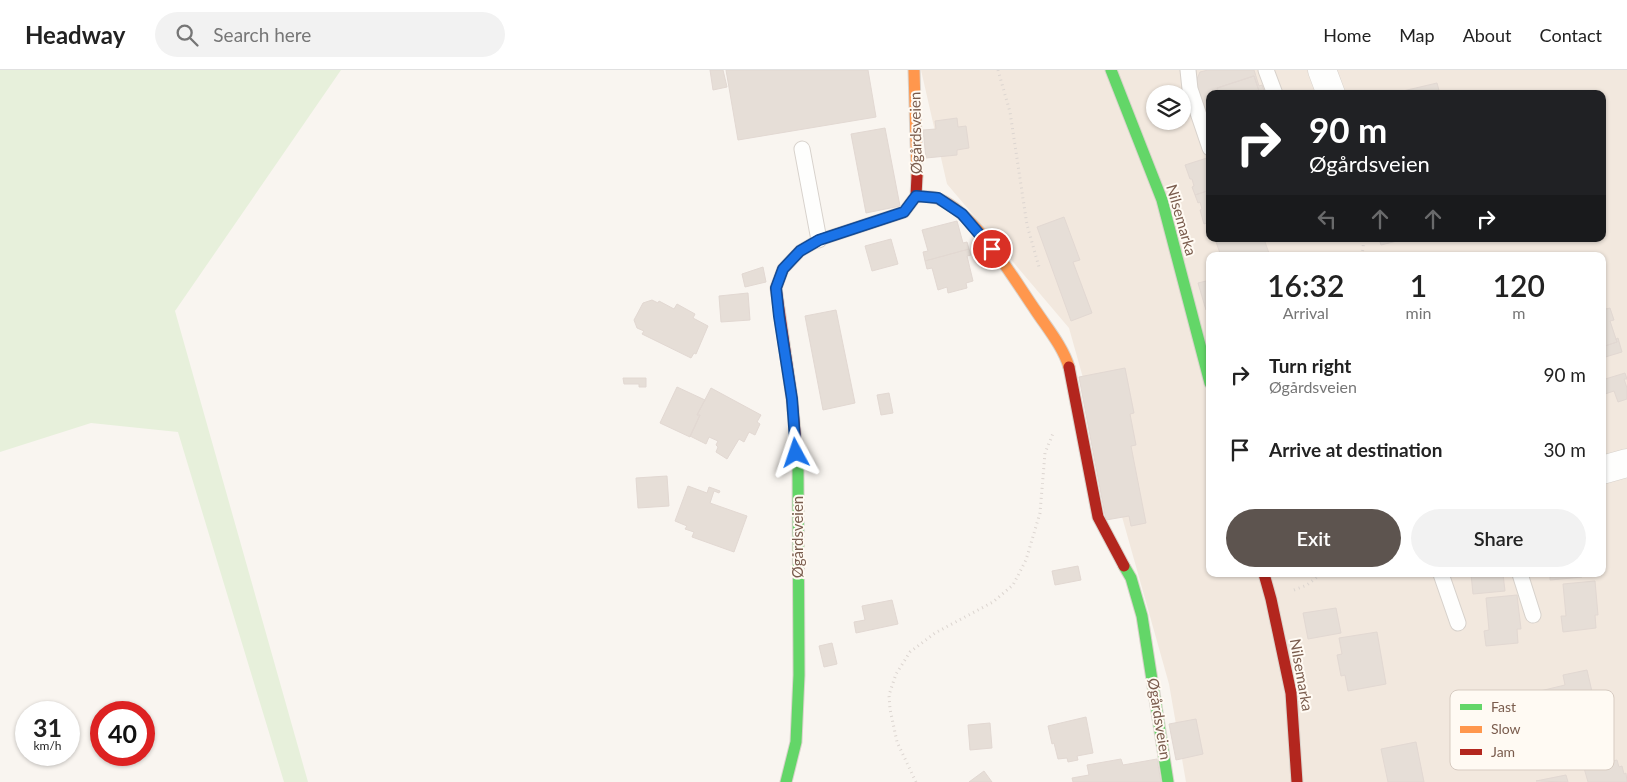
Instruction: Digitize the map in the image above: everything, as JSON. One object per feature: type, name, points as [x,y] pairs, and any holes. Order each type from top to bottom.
[{"type":"street","name":"Øgårdsveien","points":[[786,782],[796,742],[800,675],[798,470],[792,399],[776,288],[783,269],[800,251],[819,240],[904,212],[916,196],[914,70]]},
{"type":"street","name":"Nilsemarka","points":[[1111,70],[1162,200],[1206,367]]},
{"type":"street","points":[[1322,70],[1330,90]]},
{"type":"street","name":"Øgårdsveien","points":[[916,196],[938,198],[962,214],[1002,261],[1056,341],[1069,365],[1098,517],[1131,578],[1137,594],[1144,626],[1168,782]]},
{"type":"street","points":[[1606,469],[1627,463]]},
{"type":"street","name":"Nilsemarka","points":[[1265,577],[1291,693],[1297,782]]},
{"type":"lane","points":[[1188,70],[1190,89],[1206,136]]},
{"type":"lane","points":[[1266,70],[1274,90]]},
{"type":"lane","points":[[802,149],[819,240]]},
{"type":"lane","points":[[1443,577],[1458,623]]},
{"type":"lane","points":[[1521,577],[1533,616]]},
{"type":"path","points":[[998,70],[1010,112],[1027,225],[1040,270]]},
{"type":"path","points":[[916,782],[897,742],[890,709],[889,695],[896,674],[910,652],[935,633],[993,602],[1013,585],[1026,560],[1040,513],[1045,453],[1055,430],[1078,416]]},
{"type":"shaded area","points":[[921,70],[1627,70],[1627,782],[1186,782],[1169,684],[1069,328],[947,184]]},
{"type":"green space","points":[[0,70],[341,70],[175,311],[308,782],[284,782],[178,432],[91,423],[0,452]]},
{"type":"building","points":[[710,70],[723,70],[727,87],[713,90]]},
{"type":"building","points":[[726,70],[868,70],[876,117],[738,140]]},
{"type":"building","points":[[1208,70],[1254,70],[1259,86],[1262,85],[1264,90],[1259,90],[1254,76],[1217,88],[1218,90],[1206,90],[1206,123],[1194,86],[1200,72]]},
{"type":"building","points":[[1254,76],[1259,90],[1218,90],[1217,88]]},
{"type":"building","points":[[1437,83],[1439,90],[1407,90]]},
{"type":"building","points":[[957,118],[958,127],[966,126],[969,148],[957,150],[957,155],[926,158],[923,130],[936,129],[935,121]]},
{"type":"building","points":[[885,128],[900,206],[866,213],[851,134]]},
{"type":"building","points":[[1206,158],[1206,191],[1195,195],[1192,179],[1190,179],[1185,165]]},
{"type":"building","points":[[1206,191],[1206,223],[1204,224],[1200,210],[1202,209],[1200,202],[1198,203],[1195,195]]},
{"type":"building","points":[[1064,217],[1080,260],[1073,262],[1092,313],[1071,321],[1037,227]]},
{"type":"building","points":[[957,221],[963,243],[967,242],[969,249],[925,261],[923,252],[928,251],[922,230]]},
{"type":"building","points":[[891,239],[898,264],[872,271],[865,246]]},
{"type":"building","points":[[1216,242],[1265,242],[1269,252],[1220,252]]},
{"type":"building","points":[[1380,242],[1393,242],[1381,245]]},
{"type":"building","points":[[969,249],[971,255],[967,256],[973,281],[966,283],[967,288],[948,293],[947,287],[938,290],[932,268],[927,269],[925,261]]},
{"type":"building","points":[[763,267],[766,282],[745,287],[742,274]]},
{"type":"building","points":[[1206,281],[1206,310],[1198,283]]},
{"type":"building","points":[[748,293],[750,320],[721,322],[719,296]]},
{"type":"building","points":[[652,300],[658,303],[659,301],[674,309],[677,304],[695,314],[693,318],[708,326],[696,354],[694,353],[691,358],[642,334],[644,331],[637,328],[634,320],[643,303]]},
{"type":"building","points":[[1610,308],[1614,320],[1610,321],[1617,342],[1606,346],[1606,309]]},
{"type":"building","points":[[836,310],[855,403],[823,410],[805,316]]},
{"type":"building","points":[[1618,338],[1622,352],[1606,357],[1606,346],[1617,342],[1616,339]]},
{"type":"building","points":[[1125,368],[1134,413],[1130,414],[1136,445],[1131,446],[1146,523],[1131,526],[1129,516],[1106,520],[1079,377]]},
{"type":"building","points":[[1625,373],[1627,379],[1624,379],[1627,388],[1627,399],[1618,402],[1614,391],[1606,394],[1606,379]]},
{"type":"building","points":[[623,378],[646,378],[646,387],[639,387],[639,384],[624,384]]},
{"type":"building","points":[[677,387],[705,400],[697,415],[700,415],[690,437],[660,423]]},
{"type":"building","points":[[711,388],[761,415],[757,422],[760,424],[755,435],[749,432],[744,442],[739,439],[727,459],[716,452],[718,441],[709,437],[706,444],[690,436],[700,415],[697,415]]},
{"type":"building","points":[[889,393],[893,413],[881,415],[877,395]]},
{"type":"building","points":[[667,476],[669,506],[638,508],[636,478]]},
{"type":"building","points":[[688,486],[707,493],[709,487],[720,491],[719,493],[714,491],[710,503],[747,516],[734,552],[692,537],[694,532],[685,529],[687,526],[675,521]]},
{"type":"building","points":[[1078,566],[1081,580],[1055,585],[1052,571]]},
{"type":"building","points":[[1471,577],[1503,577],[1505,591],[1473,594]]},
{"type":"building","points":[[1550,577],[1582,577],[1550,580]]},
{"type":"building","points":[[1595,581],[1598,615],[1595,615],[1596,628],[1563,632],[1561,616],[1566,616],[1563,584]]},
{"type":"building","points":[[1517,595],[1521,629],[1517,629],[1518,643],[1486,646],[1484,631],[1489,630],[1486,598]]},
{"type":"building","points":[[892,600],[898,624],[856,633],[854,622],[865,620],[862,606]]},
{"type":"building","points":[[1336,608],[1341,633],[1308,639],[1303,613]]},
{"type":"building","points":[[1377,632],[1386,684],[1348,691],[1345,675],[1341,676],[1337,655],[1342,654],[1339,638]]},
{"type":"building","points":[[832,643],[837,664],[824,667],[819,646]]},
{"type":"building","points":[[1587,670],[1592,690],[1544,690],[1565,685],[1563,675]]},
{"type":"building","points":[[1086,717],[1093,753],[1077,756],[1078,760],[1068,762],[1067,758],[1058,759],[1048,726]]},
{"type":"building","points":[[1196,719],[1203,754],[1176,760],[1169,724]]},
{"type":"building","points":[[990,723],[992,748],[970,750],[968,725]]},
{"type":"building","points":[[1416,742],[1424,782],[1388,782],[1381,749]]},
{"type":"building","points":[[1121,759],[1123,765],[1157,759],[1161,782],[1073,782],[1072,778],[1089,775],[1087,765]]},
{"type":"building","points":[[1617,760],[1619,767],[1622,766],[1624,774],[1626,773],[1627,782],[1588,782],[1585,770],[1614,770],[1614,761]]},
{"type":"building","points":[[984,771],[992,782],[969,782]]},
{"type":"building","points":[[1566,775],[1568,782],[1536,781]]},
{"type":"traffic: fast","points":[[1111,70],[1162,200],[1206,368]]},
{"type":"traffic: fast","points":[[786,782],[796,742],[799,675],[798,470],[796,443]]},
{"type":"traffic: fast","points":[[1124,566],[1131,578],[1142,616],[1168,782]]},
{"type":"traffic: slow","points":[[914,70],[917,176]]},
{"type":"traffic: slow","points":[[916,196],[937,198],[953,207],[980,233],[1005,265],[1055,338],[1069,367]]},
{"type":"traffic: jam","points":[[796,443],[792,399],[776,288],[783,269],[800,251],[819,240],[904,212],[916,196],[917,176]]},
{"type":"traffic: jam","points":[[1069,367],[1098,517],[1124,566]]},
{"type":"traffic: jam","points":[[1265,577],[1291,693],[1297,782]]},
{"type":"route","points":[[796,453],[792,399],[776,288],[783,269],[800,251],[819,240],[904,212],[916,196],[938,198],[962,214],[992,249]]}]
